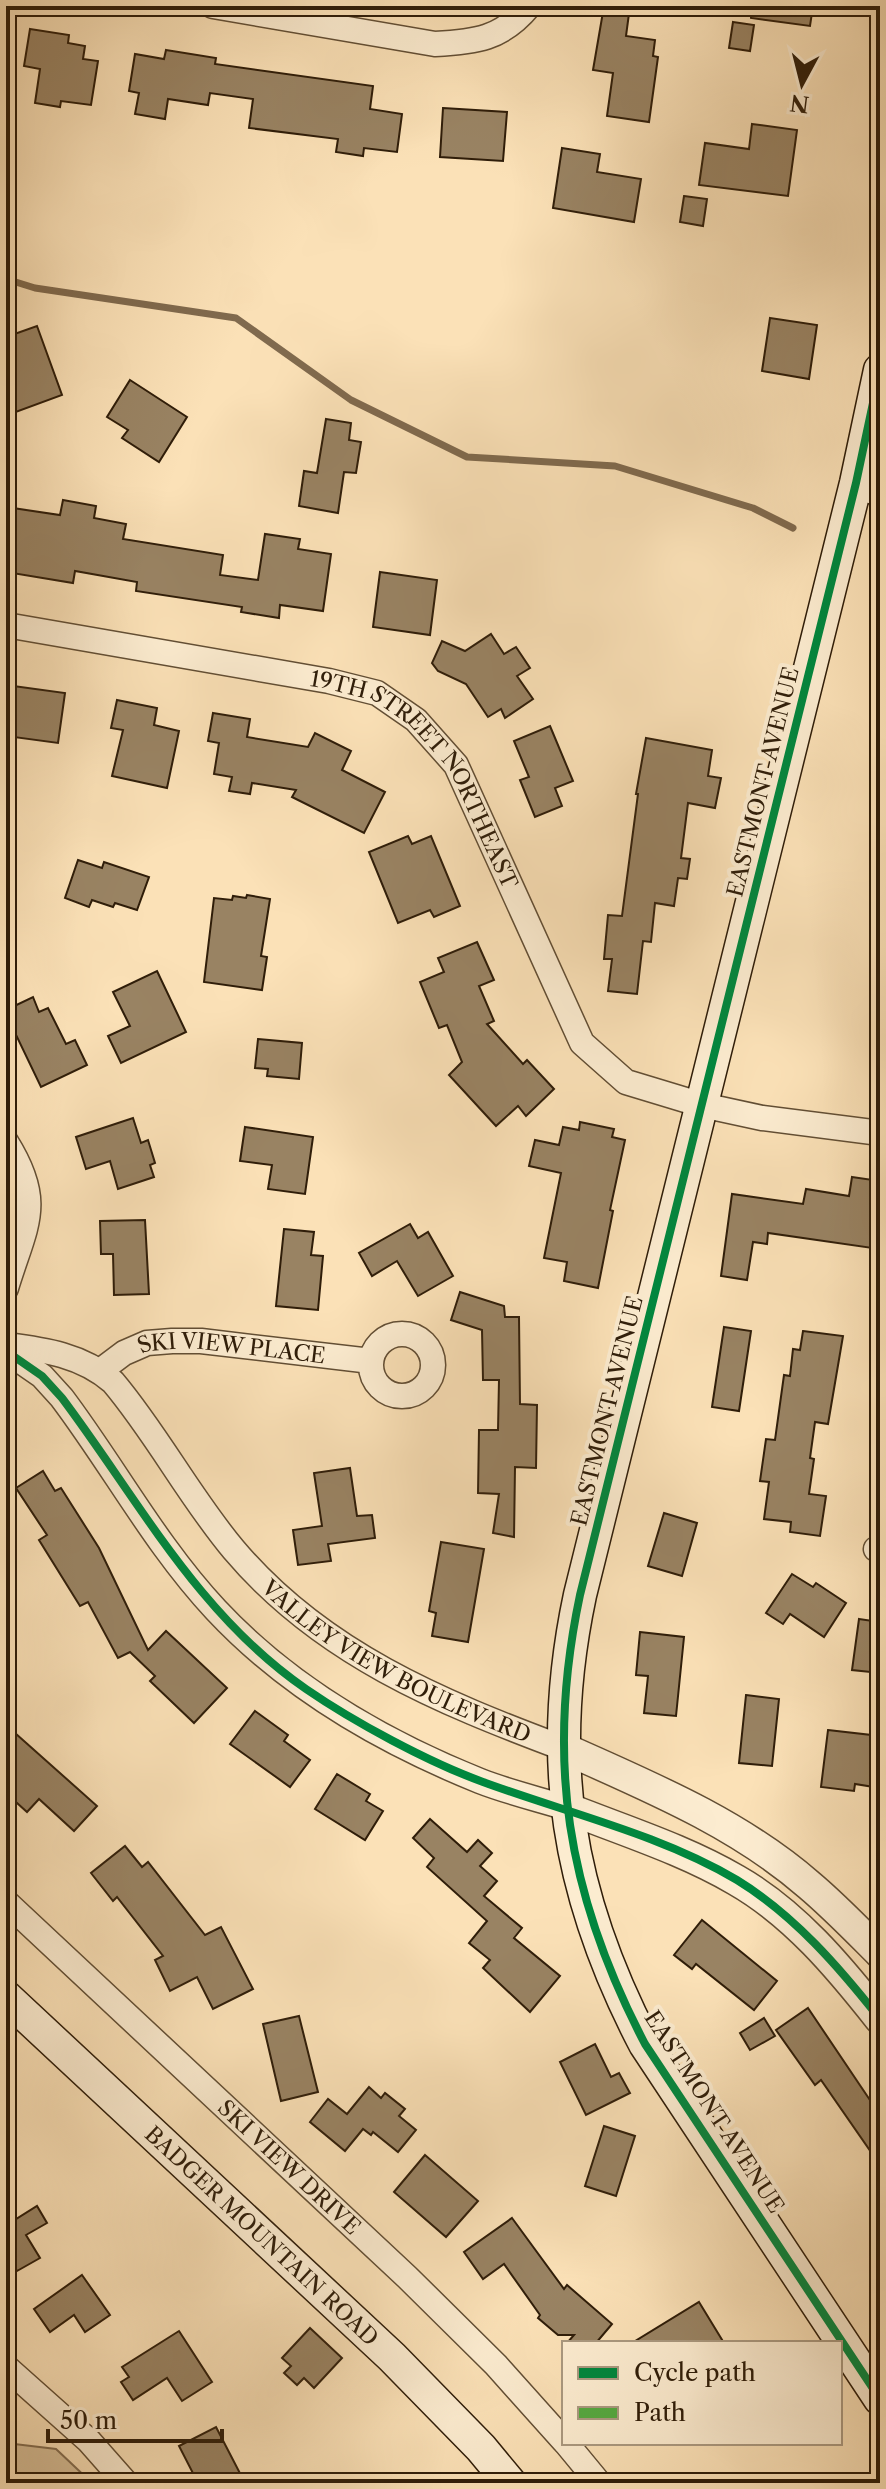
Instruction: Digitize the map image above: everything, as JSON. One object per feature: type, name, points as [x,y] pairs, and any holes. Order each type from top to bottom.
[{"type":"main road","name":"EASTMONT AVENUE","points":[[842,2341],[645,2044],[609,1971],[595,1933],[574,1855],[563,1748],[567,1666],[580,1595],[702,1105],[868,487],[880,370]]},
{"type":"main road","name":"BADGER MOUNTAIN ROAD","points":[[6,1997],[392,2357],[481,2448],[510,2483]]},
{"type":"main road","name":"EASTMONT AVENUE","points":[[842,2342],[880,2399]]},
{"type":"street","points":[[213,6],[435,44],[470,42],[498,34],[529,6]]},
{"type":"street","name":"19TH STREET NORTHEAST","points":[[6,625],[329,681],[377,693],[416,720],[456,765],[582,1043],[626,1082],[702,1105],[762,1118],[880,1133]]},
{"type":"street","points":[[6,1142],[18,1161],[30,1194],[26,1222],[6,1288]]},
{"type":"street","name":"SKI VIEW PLACE","points":[[100,1371],[124,1353],[147,1343],[172,1341],[201,1341],[371,1361]]},
{"type":"street","name":"VALLEY VIEW BOULEVARD","points":[[6,1348],[62,1354],[100,1371],[124,1395],[234,1550],[287,1602],[374,1665],[431,1696],[563,1748],[685,1803],[754,1844],[808,1883],[880,1953]]},
{"type":"street","name":"VALLEY VIEW BOULEVARD","points":[[6,1348],[42,1376],[62,1398],[182,1568],[215,1609],[262,1655],[305,1688],[417,1751],[481,1781],[567,1808],[693,1857],[739,1881],[817,1944],[880,2019]]},
{"type":"street","name":"SKI VIEW DRIVE","points":[[6,1902],[407,2277],[496,2365],[562,2439]]},
{"type":"street","points":[[6,2367],[89,2441],[126,2483]]},
{"type":"street","name":"SKI VIEW DRIVE","points":[[567,2445],[599,2483]]},
{"type":"shaded area","points":[[6,2443],[56,2449],[92,2483],[6,2483]]},
{"type":"building","points":[[604,6],[630,6],[626,36],[655,40],[653,56],[658,57],[649,122],[607,116],[613,73],[593,70]]},
{"type":"building","points":[[751,6],[813,6],[810,26],[751,18]]},
{"type":"building","points":[[733,22],[754,25],[750,51],[729,48]]},
{"type":"building","points":[[30,29],[69,35],[68,43],[85,46],[83,59],[98,61],[91,105],[61,101],[60,107],[35,103],[40,69],[24,66]]},
{"type":"building","points":[[166,50],[216,58],[215,64],[373,86],[370,109],[402,114],[397,152],[364,148],[363,156],[336,152],[338,139],[249,128],[253,99],[210,93],[208,105],[168,99],[165,119],[135,114],[139,93],[129,91],[135,54],[164,59]]},
{"type":"building","points":[[443,108],[507,112],[503,161],[440,157]]},
{"type":"building","points":[[752,124],[797,130],[788,196],[699,185],[705,143],[749,149]]},
{"type":"building","points":[[562,148],[600,154],[597,172],[641,179],[634,222],[553,208]]},
{"type":"building","points":[[684,196],[707,199],[703,226],[680,222]]},
{"type":"building","points":[[770,318],[817,325],[809,379],[762,371]]},
{"type":"building","points":[[37,326],[62,395],[13,413],[6,394],[6,337]]},
{"type":"building","points":[[130,380],[187,417],[159,462],[122,438],[128,430],[107,417]]},
{"type":"building","points":[[326,419],[351,423],[349,440],[361,442],[356,473],[344,472],[338,513],[299,506],[304,471],[317,473]]},
{"type":"building","points":[[63,500],[96,506],[94,518],[126,524],[123,539],[223,555],[220,575],[258,580],[265,534],[300,539],[298,549],[331,554],[323,611],[280,605],[279,618],[241,612],[242,607],[136,591],[137,582],[75,571],[73,583],[6,572],[6,507],[60,515]]},
{"type":"building","points":[[380,572],[437,580],[430,635],[373,627]]},
{"type":"building","points":[[491,634],[504,654],[516,647],[530,668],[517,676],[533,699],[505,718],[501,709],[488,717],[466,684],[438,671],[432,663],[442,641],[465,651]]},
{"type":"building","points":[[6,685],[65,693],[58,743],[6,736]]},
{"type":"building","points":[[117,700],[157,708],[154,725],[179,731],[167,788],[112,776],[123,730],[111,728]]},
{"type":"building","points":[[213,713],[250,719],[247,737],[308,747],[315,733],[351,751],[342,770],[385,792],[364,833],[292,797],[296,790],[252,783],[250,794],[229,791],[232,777],[214,774],[219,743],[208,741]]},
{"type":"building","points":[[550,726],[573,781],[555,788],[562,806],[535,817],[520,780],[529,777],[514,741]]},
{"type":"building","points":[[646,738],[712,750],[708,776],[721,778],[715,808],[688,803],[681,858],[690,859],[687,879],[678,878],[674,906],[655,903],[651,942],[643,941],[637,994],[608,991],[612,959],[604,959],[608,915],[622,916],[636,794]]},
{"type":"building","points":[[408,836],[412,844],[431,836],[460,906],[434,917],[430,910],[398,923],[369,852]]},
{"type":"building","points":[[78,860],[102,868],[104,862],[149,877],[137,910],[92,900],[89,907],[65,898]]},
{"type":"building","points":[[247,895],[270,899],[261,956],[267,957],[262,990],[204,982],[214,898],[232,900],[233,896],[246,898]]},
{"type":"building","points":[[477,942],[494,980],[479,986],[494,1021],[487,1024],[523,1064],[527,1060],[554,1089],[526,1116],[518,1106],[496,1126],[449,1075],[462,1062],[447,1025],[439,1028],[420,982],[444,972],[438,958]]},
{"type":"building","points":[[157,971],[186,1032],[121,1063],[108,1036],[130,1026],[113,992]]},
{"type":"building","points":[[33,997],[39,1012],[48,1008],[66,1044],[75,1040],[87,1065],[41,1087],[6,1014],[6,1010]]},
{"type":"building","points":[[258,1039],[302,1043],[299,1079],[267,1076],[268,1069],[255,1068]]},
{"type":"building","points":[[133,1118],[141,1143],[148,1140],[155,1163],[150,1165],[154,1177],[118,1189],[110,1161],[86,1169],[76,1137]]},
{"type":"building","points":[[580,1122],[614,1129],[612,1137],[625,1140],[598,1288],[564,1281],[567,1262],[544,1258],[561,1173],[529,1166],[535,1140],[559,1145],[563,1127],[579,1130]]},
{"type":"building","points":[[245,1127],[313,1137],[305,1194],[268,1189],[272,1165],[240,1161]]},
{"type":"building","points":[[852,1177],[880,1181],[880,1210],[872,1248],[768,1233],[767,1244],[753,1242],[747,1280],[721,1276],[732,1194],[803,1204],[806,1189],[849,1196]]},
{"type":"building","points":[[145,1220],[149,1294],[114,1295],[113,1254],[101,1254],[100,1221]]},
{"type":"building","points":[[410,1224],[418,1238],[428,1232],[453,1276],[418,1296],[397,1261],[372,1276],[359,1253]]},
{"type":"building","points":[[284,1229],[314,1232],[311,1255],[323,1256],[318,1310],[276,1306]]},
{"type":"building","points":[[460,1292],[504,1306],[505,1317],[519,1317],[520,1404],[537,1405],[536,1468],[515,1467],[514,1537],[493,1533],[499,1494],[478,1493],[479,1430],[498,1430],[499,1380],[483,1380],[482,1330],[451,1320]]},
{"type":"building","points":[[724,1327],[751,1331],[739,1411],[712,1407]]},
{"type":"building","points":[[803,1331],[843,1336],[828,1424],[815,1422],[810,1458],[814,1459],[809,1494],[826,1496],[820,1536],[790,1532],[791,1522],[764,1519],[769,1482],[760,1481],[766,1439],[775,1440],[784,1375],[790,1376],[793,1349],[800,1350]]},
{"type":"building","points":[[350,1468],[357,1516],[372,1515],[375,1538],[328,1544],[331,1561],[298,1565],[293,1530],[322,1526],[314,1473]]},
{"type":"building","points":[[43,1471],[55,1491],[61,1488],[99,1548],[148,1650],[166,1631],[227,1688],[194,1723],[150,1681],[155,1676],[130,1652],[118,1658],[88,1602],[80,1606],[39,1540],[47,1535],[16,1488]]},
{"type":"building","points":[[664,1513],[697,1523],[682,1576],[648,1566]]},
{"type":"building","points":[[441,1542],[484,1549],[468,1642],[432,1636],[436,1613],[429,1611]]},
{"type":"building","points":[[792,1574],[813,1587],[816,1583],[846,1603],[824,1637],[790,1614],[783,1624],[766,1613]]},
{"type":"building","points":[[859,1619],[880,1622],[880,1673],[852,1670]]},
{"type":"building","points":[[640,1632],[684,1637],[676,1716],[644,1713],[648,1676],[636,1675]]},
{"type":"building","points":[[746,1695],[779,1699],[772,1766],[739,1763]]},
{"type":"building","points":[[255,1711],[288,1735],[284,1741],[310,1760],[290,1787],[230,1744]]},
{"type":"building","points":[[828,1730],[880,1736],[880,1788],[855,1784],[854,1791],[821,1787]]},
{"type":"building","points":[[15,1733],[97,1806],[74,1831],[39,1799],[27,1812],[6,1793],[6,1743]]},
{"type":"building","points":[[337,1774],[370,1794],[366,1801],[383,1811],[365,1840],[315,1809]]},
{"type":"building","points":[[430,1819],[467,1852],[478,1840],[492,1853],[480,1866],[497,1881],[484,1896],[522,1928],[514,1938],[560,1976],[530,2012],[483,1968],[490,1960],[469,1943],[487,1921],[427,1867],[434,1858],[413,1838]]},
{"type":"building","points":[[125,1846],[142,1867],[148,1862],[205,1935],[221,1927],[253,1989],[213,2009],[197,1977],[170,1991],[155,1960],[163,1956],[117,1897],[113,1901],[91,1873]]},
{"type":"building","points":[[702,1920],[777,1981],[754,2010],[696,1964],[692,1969],[674,1955]]},
{"type":"building","points":[[808,2008],[880,2115],[880,2165],[821,2080],[815,2085],[776,2030]]},
{"type":"building","points":[[299,2016],[318,2092],[281,2101],[263,2024]]},
{"type":"building","points":[[764,2018],[775,2036],[750,2050],[740,2033]]},
{"type":"building","points":[[595,2044],[611,2077],[619,2073],[630,2093],[586,2115],[560,2062]]},
{"type":"building","points":[[369,2087],[381,2098],[385,2093],[405,2109],[399,2116],[416,2130],[398,2152],[373,2132],[371,2135],[363,2129],[345,2151],[310,2122],[328,2099],[347,2114]]},
{"type":"building","points":[[604,2126],[635,2136],[616,2196],[585,2186]]},
{"type":"building","points":[[425,2155],[478,2201],[446,2237],[394,2192]]},
{"type":"building","points":[[6,2202],[16,2219],[37,2206],[47,2223],[26,2235],[40,2258],[17,2271],[6,2252]]},
{"type":"building","points":[[512,2218],[564,2289],[567,2285],[612,2324],[598,2341],[569,2341],[574,2335],[558,2335],[538,2318],[540,2315],[504,2264],[483,2279],[464,2252]]},
{"type":"building","points":[[82,2275],[110,2315],[85,2332],[74,2315],[50,2332],[34,2309]]},
{"type":"building","points":[[699,2302],[723,2341],[635,2341]]},
{"type":"building","points":[[310,2328],[342,2358],[314,2388],[304,2378],[297,2385],[284,2373],[291,2366],[282,2358]]},
{"type":"building","points":[[179,2331],[212,2382],[182,2401],[167,2378],[133,2400],[121,2382],[129,2377],[122,2367]]},
{"type":"building","points":[[216,2427],[245,2483],[198,2483],[179,2446]]},
{"type":"waterway","points":[[6,279],[35,288],[236,318],[351,400],[467,457],[615,466],[753,508],[793,528]]},
{"type":"marked path","points":[[6,44],[14,6]]},
{"type":"cycle path","points":[[842,2341],[645,2044],[618,1989],[581,1880],[570,1826],[564,1714],[580,1595],[856,483],[880,370]]},
{"type":"cycle path","points":[[6,1351],[42,1376],[62,1398],[201,1591],[233,1627],[306,1689],[369,1728],[439,1764],[645,1837],[737,1880],[778,1909],[814,1943],[880,2019]]},
{"type":"cycle path","points":[[842,2342],[880,2399]]}]
